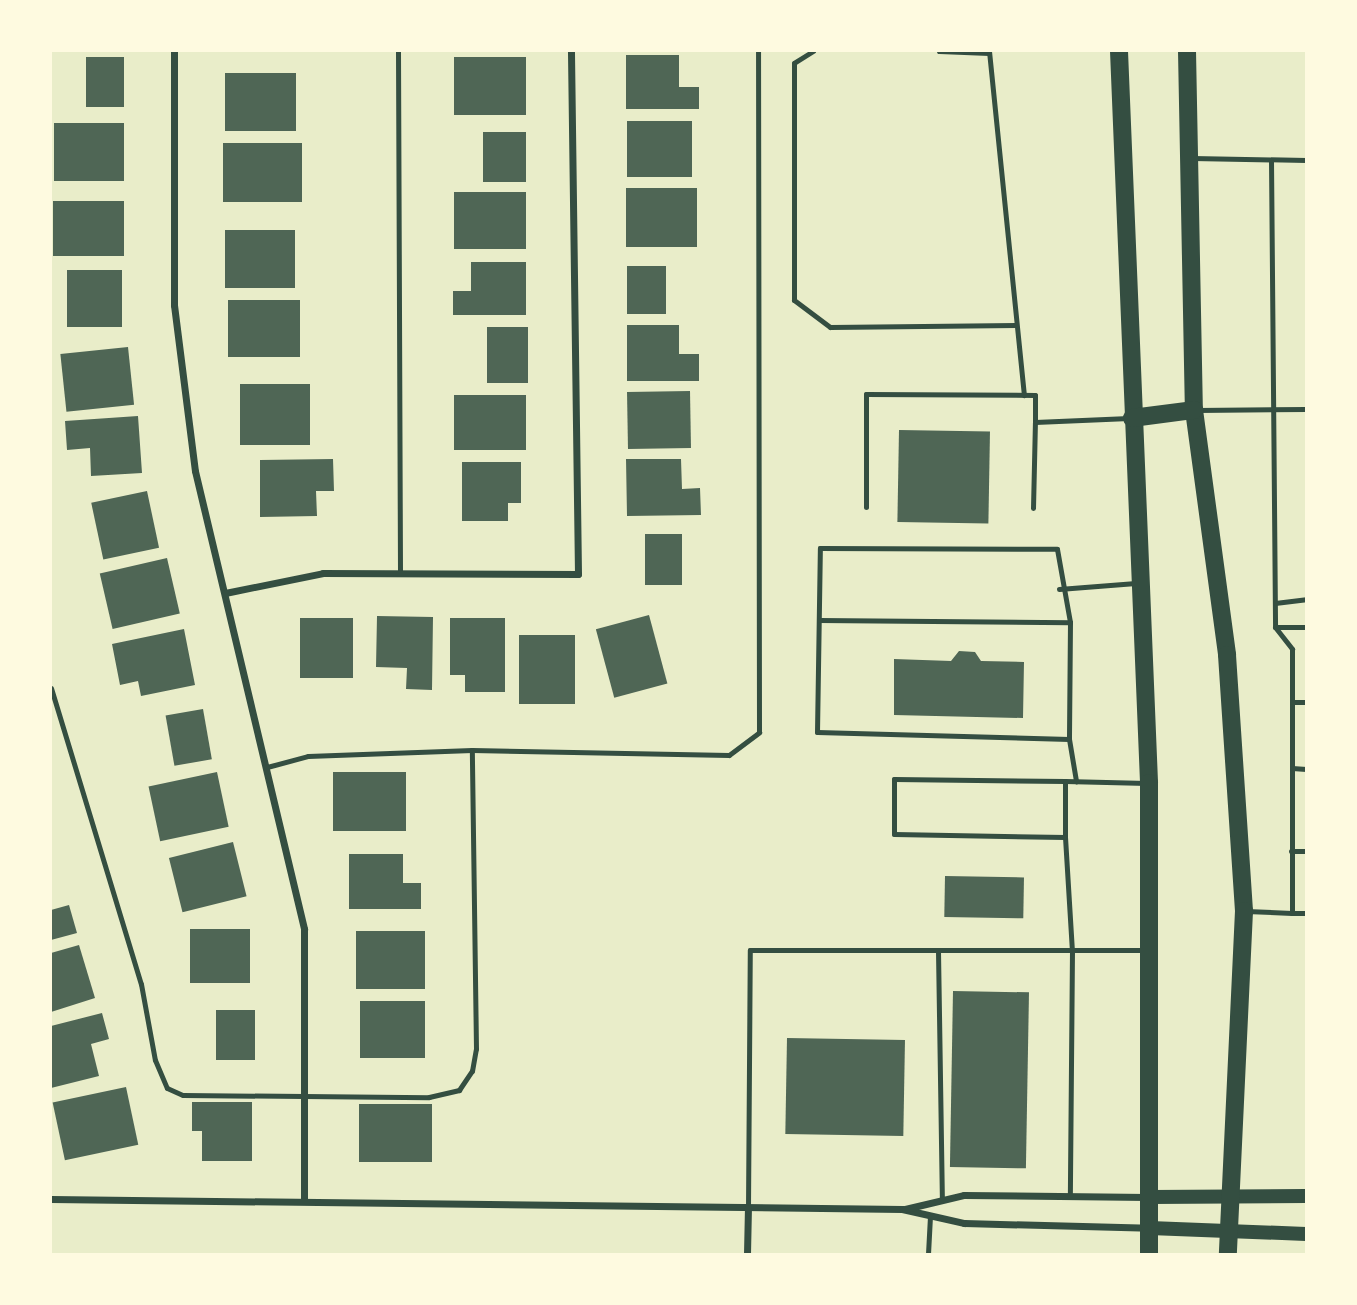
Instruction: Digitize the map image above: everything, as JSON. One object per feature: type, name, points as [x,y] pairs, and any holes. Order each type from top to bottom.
[{"type":"main road","points":[[1119,51],[1154,950],[1149,1254]]},
{"type":"main road","points":[[1187,51],[1185,158],[1194,410],[1227,655],[1244,911],[1228,1254]]},
{"type":"main road","points":[[1132,418],[1194,410]]},
{"type":"main road","points":[[1151,1197],[1306,1196]]},
{"type":"main road","points":[[1150,1228],[1306,1234]]},
{"type":"street","points":[[174,51],[174,305],[195,471],[304,929],[304,1200]]},
{"type":"street","points":[[225,593],[323,573],[578,574],[572,51]]},
{"type":"street","points":[[51,1199],[902,1209],[942,1200],[1070,1196],[1151,1197]]},
{"type":"street","points":[[747,1254],[748,1208]]},
{"type":"street","points":[[902,1209],[964,1223],[1150,1228]]},
{"type":"lane","points":[[398,51],[400,573]]},
{"type":"lane","points":[[267,767],[308,756],[472,750],[729,755],[759,732],[758,51]]},
{"type":"lane","points":[[813,51],[794,63],[794,300],[830,327],[1016,325]]},
{"type":"lane","points":[[939,51],[989,52],[1024,395]]},
{"type":"lane","points":[[1185,158],[1306,160]]},
{"type":"lane","points":[[1270,160],[1275,627],[1292,649],[1292,913]]},
{"type":"lane","points":[[866,507],[866,394],[1035,395],[1033,508]]},
{"type":"lane","points":[[1194,410],[1306,409]]},
{"type":"lane","points":[[1035,422],[1132,418]]},
{"type":"lane","points":[[1069,738],[817,732],[820,548],[1057,549],[1059,589],[1070,622],[1069,738],[1076,781]]},
{"type":"lane","points":[[1059,589],[1138,583]]},
{"type":"lane","points":[[1275,603],[1306,599]]},
{"type":"lane","points":[[819,620],[1070,622]]},
{"type":"lane","points":[[1275,627],[1306,627]]},
{"type":"lane","points":[[51,688],[167,1088],[183,1095],[429,1097],[459,1090],[472,1071],[472,750]]},
{"type":"lane","points":[[1292,702],[1306,702]]},
{"type":"lane","points":[[1292,768],[1306,769]]},
{"type":"lane","points":[[1065,838],[894,834],[894,779],[1149,783]]},
{"type":"lane","points":[[1065,781],[1065,838],[1072,950],[1070,1196]]},
{"type":"lane","points":[[1291,850],[1306,851]]},
{"type":"lane","points":[[1244,911],[1306,913]]},
{"type":"lane","points":[[748,1208],[750,950],[1154,950]]},
{"type":"lane","points":[[938,951],[942,1200]]},
{"type":"lane","points":[[928,1254],[930,1216]]},
{"type":"building","points":[[626,55],[679,55],[679,87],[699,87],[699,109],[626,109]]},
{"type":"building","points":[[86,57],[124,57],[124,107],[86,107]]},
{"type":"building","points":[[454,57],[526,57],[526,115],[454,115]]},
{"type":"building","points":[[225,73],[296,73],[296,131],[225,131]]},
{"type":"building","points":[[627,121],[692,121],[692,177],[627,177]]},
{"type":"building","points":[[54,123],[124,123],[124,181],[54,181]]},
{"type":"building","points":[[483,132],[526,132],[526,182],[483,182]]},
{"type":"building","points":[[223,143],[302,143],[302,202],[223,202]]},
{"type":"building","points":[[626,188],[697,188],[697,247],[626,247]]},
{"type":"building","points":[[454,192],[526,192],[526,249],[454,249]]},
{"type":"building","points":[[53,201],[124,201],[124,256],[53,256]]},
{"type":"building","points":[[225,230],[295,230],[295,288],[225,288]]},
{"type":"building","points":[[471,262],[526,262],[526,315],[453,315],[453,291],[471,291]]},
{"type":"building","points":[[627,266],[666,266],[666,314],[627,314]]},
{"type":"building","points":[[67,270],[122,270],[122,327],[67,327]]},
{"type":"building","points":[[228,300],[300,300],[300,357],[228,357]]},
{"type":"building","points":[[627,325],[679,325],[679,354],[699,354],[699,381],[627,381]]},
{"type":"building","points":[[487,327],[528,327],[528,383],[487,383]]},
{"type":"building","points":[[128,347],[134,405],[66,412],[60,354]]},
{"type":"building","points":[[240,384],[310,384],[310,445],[240,445]]},
{"type":"building","points":[[690,391],[691,448],[628,449],[627,392]]},
{"type":"building","points":[[454,395],[526,395],[526,450],[454,450]]},
{"type":"building","points":[[138,416],[142,473],[91,476],[90,448],[67,450],[65,421]]},
{"type":"building","points":[[899,430],[990,432],[988,524],[897,522]]},
{"type":"building","points":[[333,459],[334,491],[316,491],[317,516],[260,517],[260,460]]},
{"type":"building","points":[[626,459],[681,459],[682,489],[700,488],[701,515],[627,516]]},
{"type":"building","points":[[462,462],[521,462],[521,503],[508,503],[508,521],[462,521]]},
{"type":"building","points":[[147,491],[159,548],[103,560],[91,503]]},
{"type":"building","points":[[645,534],[682,534],[682,585],[645,585]]},
{"type":"building","points":[[167,558],[180,614],[113,629],[100,574]]},
{"type":"building","points":[[649,615],[667,684],[614,698],[596,629]]},
{"type":"building","points":[[377,616],[433,617],[432,690],[406,689],[407,668],[376,667]]},
{"type":"building","points":[[300,618],[353,618],[353,678],[300,678]]},
{"type":"building","points":[[450,618],[505,618],[505,692],[465,692],[465,675],[450,675]]},
{"type":"building","points":[[184,629],[195,685],[141,696],[138,681],[120,685],[112,644]]},
{"type":"building","points":[[519,635],[575,635],[575,704],[519,704]]},
{"type":"building","points":[[959,651],[975,652],[981,661],[1024,662],[1023,718],[894,715],[894,659],[951,661]]},
{"type":"building","points":[[203,709],[212,759],[174,766],[166,716]]},
{"type":"building","points":[[217,772],[229,827],[160,841],[149,787]]},
{"type":"building","points":[[333,772],[406,772],[406,831],[333,831]]},
{"type":"building","points":[[233,842],[247,896],[183,912],[169,858]]},
{"type":"building","points":[[349,854],[403,854],[403,883],[421,883],[421,909],[349,909]]},
{"type":"building","points":[[945,876],[1024,877],[1023,918],[944,917]]},
{"type":"building","points":[[69,905],[77,933],[51,940],[51,910]]},
{"type":"building","points":[[190,929],[250,929],[250,983],[190,983]]},
{"type":"building","points":[[356,931],[425,931],[425,989],[356,989]]},
{"type":"building","points":[[79,945],[95,998],[51,1012],[51,953]]},
{"type":"building","points":[[953,991],[1029,992],[1026,1168],[950,1167]]},
{"type":"building","points":[[360,1001],[425,1001],[425,1058],[360,1058]]},
{"type":"building","points":[[216,1010],[255,1010],[255,1060],[216,1060]]},
{"type":"building","points":[[102,1013],[109,1039],[91,1044],[99,1076],[51,1088],[51,1026]]},
{"type":"building","points":[[787,1038],[905,1040],[903,1136],[785,1134]]},
{"type":"building","points":[[126,1087],[138,1145],[65,1160],[53,1103]]},
{"type":"building","points":[[192,1102],[252,1102],[252,1161],[202,1161],[202,1131],[192,1131]]},
{"type":"building","points":[[359,1104],[432,1104],[432,1162],[359,1162]]}]
